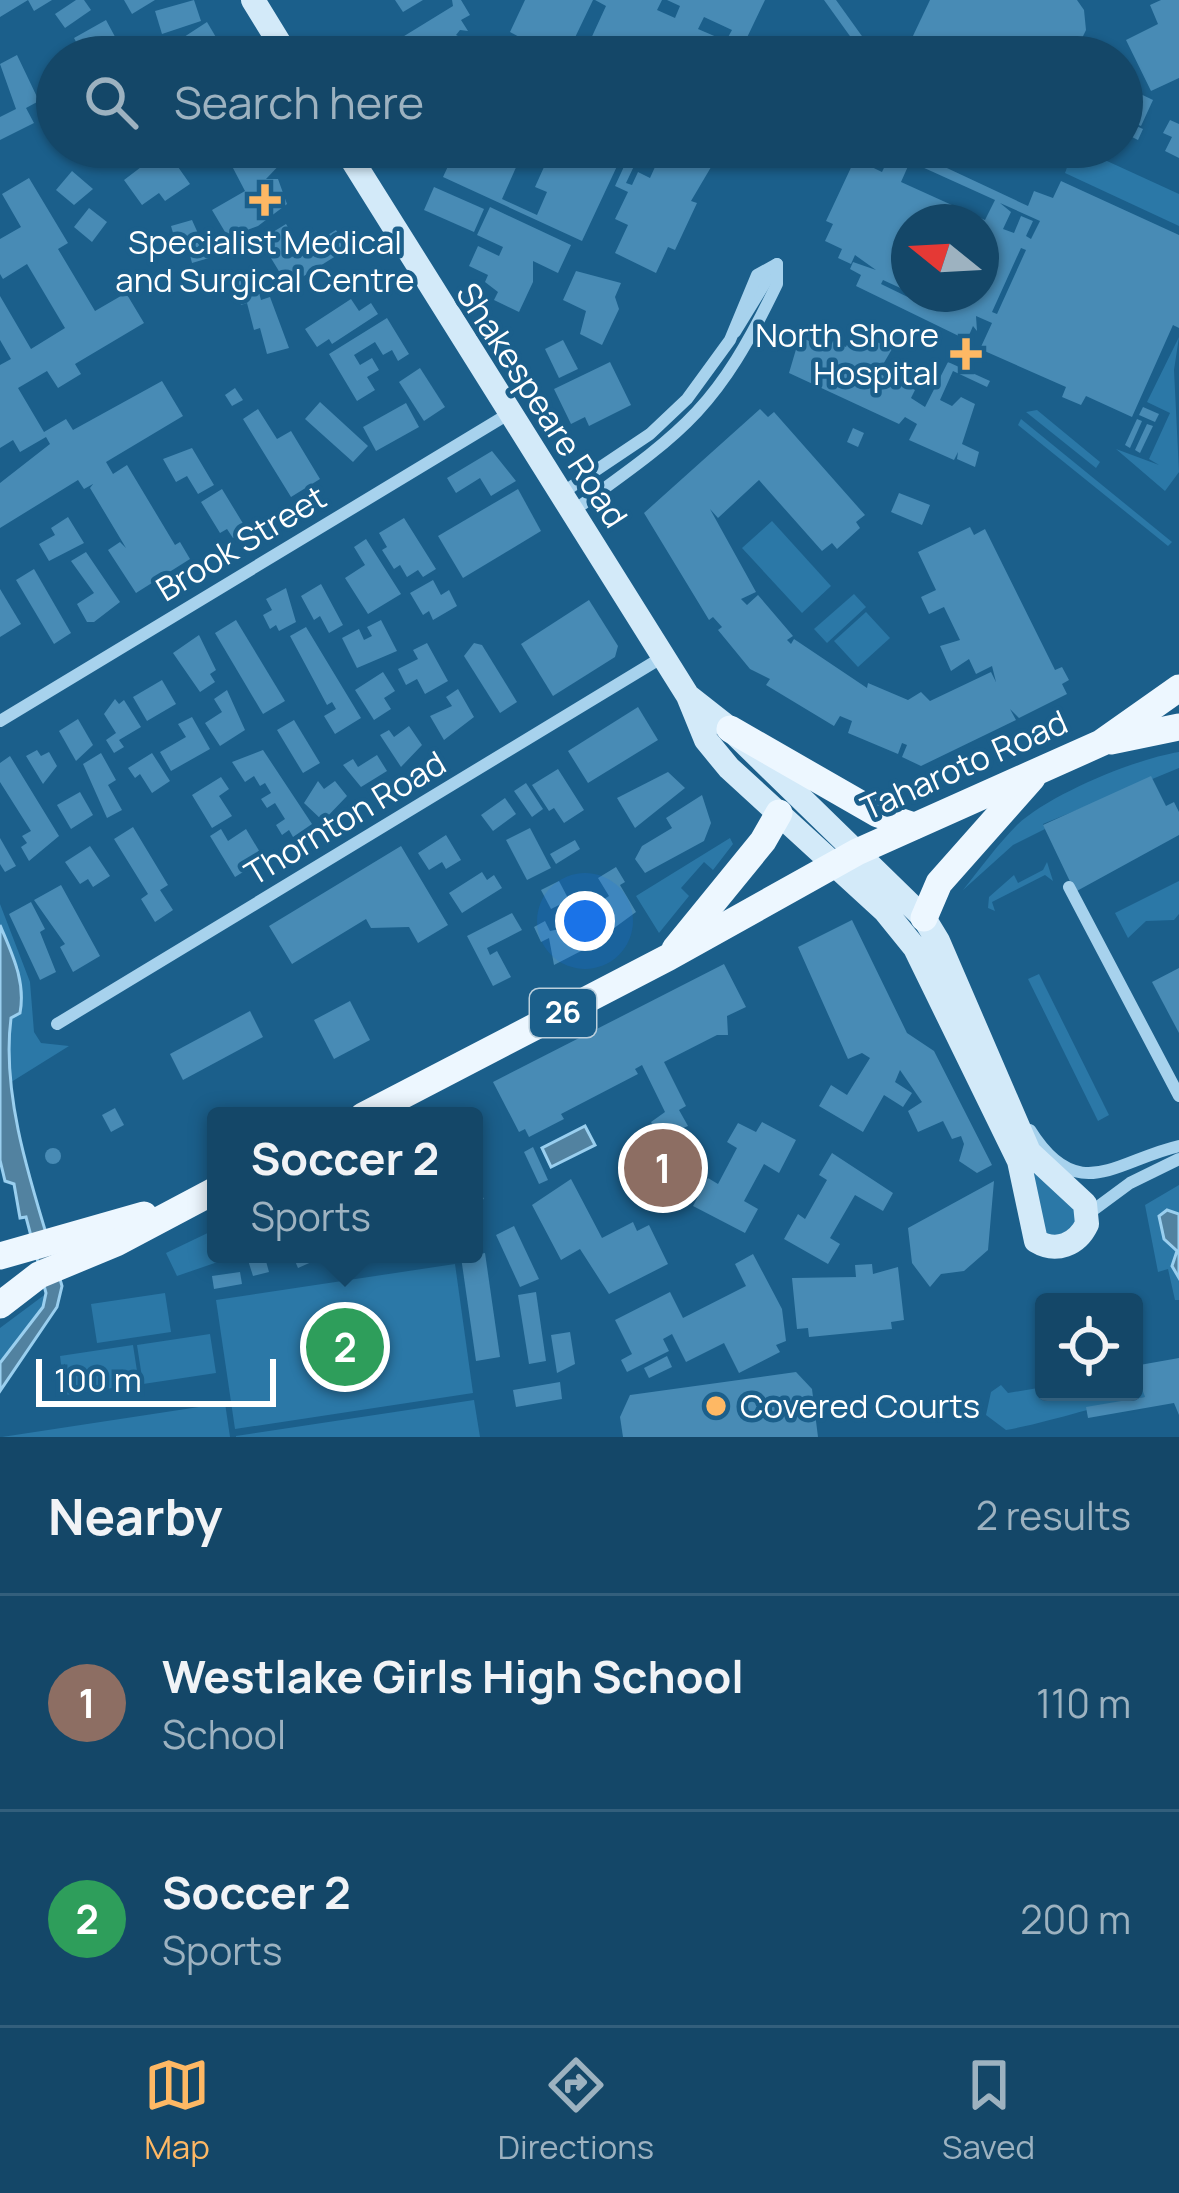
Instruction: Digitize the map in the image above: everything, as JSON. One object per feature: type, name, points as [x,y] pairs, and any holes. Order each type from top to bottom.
[{"type":"main road","points":[[254,0],[275,36]]},
{"type":"main road","name":"Shakespeare Road","points":[[357,168],[688,696],[706,740],[779,813],[846,858],[924,918],[938,940],[1029,1152],[1081,1199],[1087,1214],[1085,1229],[1070,1244],[1051,1247],[1036,1240],[1019,1161],[930,972],[846,858],[730,729],[688,696]]},
{"type":"main road","name":"Taharoto Road","points":[[846,858],[1101,743],[1179,688]]},
{"type":"main road","name":"Taharoto Road","points":[[1101,743],[1179,727]]},
{"type":"main road","points":[[730,729],[878,814],[914,826]]},
{"type":"main road","points":[[924,918],[939,883],[1034,775]]},
{"type":"main road","points":[[669,957],[763,841],[779,813]]},
{"type":"main road","name":"26","points":[[380,1107],[669,957],[846,858]]},
{"type":"main road","points":[[4,1275],[64,1249],[116,1243],[207,1194]]},
{"type":"main road","points":[[4,1275],[64,1249]]},
{"type":"street","points":[[777,264],[777,284],[746,349],[709,403],[659,451],[568,502],[668,418],[734,332],[757,275],[777,264]]},
{"type":"street","name":"Brook Street","points":[[0,721],[510,413]]},
{"type":"street","name":"Thornton Road","points":[[57,1024],[661,658]]},
{"type":"street","points":[[1069,887],[1179,1096]]},
{"type":"street","points":[[993,1075],[1041,1145],[1070,1169],[1104,1174],[1179,1146]]},
{"type":"street","points":[[1087,1214],[1130,1183],[1179,1159]]},
{"type":"shaded area","points":[[1067,168],[1122,168],[1179,194],[1179,226],[1065,173]]},
{"type":"shaded area","points":[[1179,337],[1174,370],[1179,472],[1165,491],[1116,449],[1159,465],[1149,459],[1170,413],[1147,402]]},
{"type":"shaded area","points":[[1037,410],[1100,462],[1096,468],[1026,412]]},
{"type":"shaded area","points":[[1021,419],[1172,542],[1168,546],[1018,425]]},
{"type":"shaded area","points":[[772,521],[831,586],[802,613],[742,548]]},
{"type":"shaded area","points":[[854,594],[866,607],[827,643],[814,629]]},
{"type":"shaded area","points":[[866,612],[890,638],[858,667],[834,641]]},
{"type":"shaded area","points":[[1179,752],[1179,768],[1043,824],[1045,829],[1013,845],[963,890],[1032,813],[1094,780]]},
{"type":"shaded area","points":[[730,838],[733,844],[713,870],[704,862],[681,888],[689,896],[659,933],[636,896]]},
{"type":"shaded area","points":[[1047,862],[1053,881],[1045,875],[992,902],[995,911],[988,908],[989,897],[1014,875],[1018,883],[1043,870]]},
{"type":"shaded area","points":[[1179,881],[1179,914],[1174,920],[1146,921],[1128,938],[1115,913]]},
{"type":"shaded area","points":[[0,904],[30,982],[34,1032],[41,1043],[69,1046],[8,1084],[6,1045],[19,969],[0,925]]},
{"type":"shaded area","points":[[0,925],[21,990],[20,1013],[11,1018],[9,1051],[16,1119],[62,1286],[57,1307],[0,1391],[0,1363],[43,1307],[46,1293],[26,1217],[20,1218],[14,1184],[5,1181],[0,1160]]},
{"type":"shaded area","points":[[1039,974],[1109,1115],[1098,1121],[1028,979]]},
{"type":"shaded area","points":[[585,1126],[595,1145],[551,1167],[542,1148]]},
{"type":"shaded area","points":[[1029,1166],[1079,1216],[1070,1235],[1046,1236]]},
{"type":"shaded area","points":[[1179,1185],[1179,1300],[1175,1300],[1168,1269],[1158,1272],[1145,1205]]},
{"type":"shaded area","points":[[1167,1210],[1179,1214],[1179,1278],[1172,1266],[1177,1251],[1164,1239],[1159,1216]]},
{"type":"shaded area","points":[[207,1233],[207,1263],[215,1263],[177,1276],[166,1253]]},
{"type":"shaded area","points":[[455,1264],[473,1393],[235,1429],[216,1300]]},
{"type":"shaded area","points":[[47,1293],[43,1307],[0,1363],[0,1328]]},
{"type":"shaded area","points":[[165,1293],[171,1332],[97,1343],[91,1304]]},
{"type":"shaded area","points":[[210,1334],[216,1373],[143,1384],[137,1345]]},
{"type":"shaded area","points":[[133,1345],[139,1384],[65,1395],[60,1356]]},
{"type":"shaded area","points":[[1001,1385],[1008,1393],[1035,1388],[1035,1401],[1125,1401],[1006,1430],[986,1415],[991,1392]]},
{"type":"shaded area","points":[[474,1400],[480,1437],[236,1437],[236,1436]]},
{"type":"shaded area","points":[[225,1403],[230,1437],[2,1437]]},
{"type":"building","points":[[0,0],[28,0],[0,17]]},
{"type":"building","points":[[28,0],[52,0],[34,11]]},
{"type":"building","points":[[84,0],[91,10],[65,28],[55,14]]},
{"type":"building","points":[[124,0],[155,0],[132,14]]},
{"type":"building","points":[[194,0],[201,21],[162,34],[155,11]]},
{"type":"building","points":[[395,0],[423,0],[403,12]]},
{"type":"building","points":[[452,0],[461,0],[470,15],[461,20],[468,31],[460,30],[458,36],[404,36],[453,6]]},
{"type":"building","points":[[525,0],[593,0],[576,36],[510,32]]},
{"type":"building","points":[[595,0],[662,0],[657,10],[675,18],[680,6],[667,0],[765,0],[748,36],[729,36],[732,30],[704,17],[698,29],[714,36],[592,36],[606,6]]},
{"type":"building","points":[[824,0],[836,0],[862,36],[850,36]]},
{"type":"building","points":[[930,0],[1077,0],[1084,10],[1086,30],[1083,36],[913,36]]},
{"type":"building","points":[[1179,0],[1179,78],[1151,91],[1143,75],[1143,36],[1134,36],[1158,24],[1150,5]]},
{"type":"building","points":[[106,20],[115,36],[78,36]]},
{"type":"building","points":[[207,22],[215,36],[186,36]]},
{"type":"building","points":[[17,55],[36,103],[26,108],[34,123],[0,140],[0,117],[16,109],[0,64]]},
{"type":"building","points":[[1143,95],[1153,100],[1143,122]]},
{"type":"building","points":[[1170,120],[1179,124],[1179,158],[1165,151],[1172,137],[1163,133]]},
{"type":"building","points":[[140,168],[179,168],[190,184],[165,201],[159,193],[142,205],[124,180]]},
{"type":"building","points":[[233,168],[276,168],[266,179],[278,179],[287,204],[258,226],[228,237],[212,210],[245,191]]},
{"type":"building","points":[[447,168],[516,168],[502,199],[537,215],[547,192],[535,187],[544,168],[616,168],[582,241],[443,177]]},
{"type":"building","points":[[623,168],[633,168],[626,183],[632,185],[638,172],[650,178],[655,168],[710,168],[691,201],[697,203],[675,250],[668,247],[656,273],[615,253],[628,225],[615,219],[628,192],[615,186]]},
{"type":"building","points":[[851,168],[882,172],[884,168],[907,168],[901,182],[950,204],[891,204],[891,284],[883,280],[881,284],[891,289],[891,303],[856,286],[861,275],[850,269],[853,262],[876,270],[855,255],[851,264],[838,258],[842,249],[825,241],[833,224],[826,221]]},
{"type":"building","points":[[924,168],[947,168],[1028,206],[1034,191],[1053,198],[1061,181],[1179,235],[1179,328],[1173,325],[1132,417],[1086,396],[1081,405],[1062,397],[1066,387],[980,349],[992,323],[976,316],[977,331],[973,326],[967,340],[909,312],[997,314],[1026,250],[1021,248],[999,297],[999,204]],"holes":[[[1000,203],[1040,221],[1031,239],[1026,236],[1033,221],[1021,216],[1014,233],[1003,229],[1011,212]]]},
{"type":"building","points":[[72,171],[93,189],[74,205],[56,190]]},
{"type":"building","points":[[29,178],[68,243],[58,249],[95,311],[126,293],[144,323],[75,364],[81,374],[58,388],[47,371],[18,388],[44,432],[66,419],[73,430],[162,381],[183,416],[106,462],[113,474],[127,465],[175,545],[180,542],[190,559],[136,593],[108,550],[120,542],[126,548],[90,488],[93,484],[84,489],[78,480],[0,528],[0,483],[50,444],[46,437],[20,452],[13,440],[0,448],[0,365],[11,359],[0,340],[0,296],[31,349],[65,328],[27,264],[3,279],[0,274],[0,239],[21,227],[2,194]]},
{"type":"building","points":[[434,187],[484,209],[474,232],[424,210]]},
{"type":"building","points":[[490,207],[571,245],[558,273],[533,261],[533,282],[519,312],[494,300],[498,292],[485,282],[488,275],[469,266],[478,246],[499,256],[503,247],[477,235]]},
{"type":"building","points":[[89,208],[107,222],[92,242],[74,227]]},
{"type":"building","points":[[192,220],[209,258],[192,263],[188,247],[178,250],[171,226]]},
{"type":"building","points":[[286,224],[299,245],[288,251],[292,257],[336,230],[347,249],[288,286],[260,240]]},
{"type":"building","points":[[576,271],[621,283],[615,297],[619,309],[602,345],[580,334],[586,311],[563,300]]},
{"type":"building","points":[[254,274],[261,300],[270,297],[289,348],[267,354],[247,303],[241,305],[234,280]]},
{"type":"building","points":[[351,299],[359,311],[371,303],[378,314],[332,344],[329,339],[317,347],[305,329]]},
{"type":"building","points":[[387,318],[409,354],[398,361],[392,350],[383,355],[375,342],[354,355],[360,365],[372,358],[379,370],[367,377],[375,390],[357,401],[329,354]]},
{"type":"building","points":[[853,331],[892,349],[878,373],[892,380],[898,368],[906,372],[901,383],[915,390],[911,398],[925,407],[948,362],[990,381],[987,387],[953,371],[940,400],[952,406],[961,397],[975,404],[962,444],[979,452],[975,467],[957,459],[958,452],[954,460],[909,440],[917,424],[905,417],[899,424],[789,373],[797,346],[805,339],[829,351],[833,341],[846,347]]},
{"type":"building","points":[[563,340],[578,369],[559,378],[545,349]]},
{"type":"building","points":[[610,362],[631,405],[589,426],[585,417],[571,424],[554,389]]},
{"type":"building","points":[[420,368],[445,407],[424,421],[399,382]]},
{"type":"building","points":[[235,388],[243,400],[232,406],[225,395]]},
{"type":"building","points":[[320,402],[368,446],[353,462],[305,419]]},
{"type":"building","points":[[406,403],[419,427],[376,451],[363,427]]},
{"type":"building","points":[[1143,407],[1159,414],[1155,422],[1139,415]]},
{"type":"building","points":[[258,409],[277,439],[291,431],[320,479],[291,497],[243,419]]},
{"type":"building","points":[[760,409],[768,417],[774,412],[865,515],[856,522],[860,528],[837,549],[832,543],[822,551],[759,480],[718,518],[710,509],[756,592],[741,599],[747,605],[758,595],[793,636],[787,640],[791,644],[794,639],[867,688],[868,683],[908,700],[921,692],[930,701],[991,672],[996,682],[992,666],[976,674],[969,659],[951,671],[940,646],[960,640],[944,607],[929,614],[921,597],[936,590],[918,552],[970,527],[974,535],[985,529],[1055,670],[1062,667],[1069,680],[1062,684],[1067,694],[1019,718],[1010,709],[1016,720],[921,766],[902,757],[907,745],[902,743],[898,754],[848,733],[852,721],[840,716],[834,726],[766,685],[770,679],[750,669],[718,630],[722,627],[713,617],[709,620],[644,513]]},
{"type":"building","points":[[1137,419],[1142,421],[1130,448],[1125,445]]},
{"type":"building","points":[[1147,424],[1153,426],[1140,453],[1135,450]]},
{"type":"building","points":[[853,428],[864,433],[858,447],[847,442]]},
{"type":"building","points":[[192,448],[214,485],[198,494],[187,476],[176,482],[163,459]]},
{"type":"building","points":[[492,451],[516,481],[491,496],[480,478],[456,493],[447,478]]},
{"type":"building","points":[[222,489],[247,530],[233,538],[227,529],[220,533],[201,502]]},
{"type":"building","points":[[518,489],[541,531],[463,578],[438,536]]},
{"type":"building","points":[[899,493],[930,505],[922,525],[891,512]]},
{"type":"building","points":[[68,517],[84,543],[49,561],[39,544],[55,535],[51,528]]},
{"type":"building","points":[[404,518],[436,569],[423,577],[418,570],[407,577],[400,565],[394,569],[382,550],[387,547],[379,533]]},
{"type":"building","points":[[366,539],[401,594],[368,614],[345,578],[365,565],[354,547]]},
{"type":"building","points":[[86,552],[120,602],[94,622],[87,622],[77,604],[94,593],[71,561]]},
{"type":"building","points":[[34,569],[71,633],[54,644],[16,580]]},
{"type":"building","points":[[433,580],[441,595],[449,590],[457,606],[433,620],[429,611],[423,615],[410,593]]},
{"type":"building","points":[[321,584],[343,625],[329,633],[320,616],[314,620],[301,596]]},
{"type":"building","points":[[286,588],[296,622],[279,631],[276,625],[270,629],[263,615],[272,610],[266,599]]},
{"type":"building","points":[[0,589],[21,624],[0,637]]},
{"type":"building","points":[[589,600],[618,646],[615,657],[553,696],[521,644]]},
{"type":"building","points":[[236,620],[285,701],[263,714],[215,633]]},
{"type":"building","points":[[381,620],[397,651],[357,668],[342,638],[359,629],[364,640],[372,636],[367,627]]},
{"type":"building","points":[[306,627],[361,718],[335,734],[324,716],[336,709],[332,702],[327,705],[290,636]]},
{"type":"building","points":[[199,635],[216,670],[210,674],[215,682],[200,692],[173,653]]},
{"type":"building","points":[[427,643],[448,681],[425,694],[417,679],[406,685],[398,669],[418,659],[413,650]]},
{"type":"building","points":[[474,643],[482,645],[517,702],[500,713],[464,656]]},
{"type":"building","points":[[383,672],[395,691],[384,698],[391,709],[374,720],[355,690]]},
{"type":"building","points":[[162,680],[176,704],[147,721],[133,697]]},
{"type":"building","points":[[458,689],[474,717],[444,740],[430,716],[452,706],[446,697]]},
{"type":"building","points":[[227,690],[245,730],[220,746],[205,723],[222,712],[214,699]]},
{"type":"building","points":[[115,699],[119,704],[124,700],[141,727],[119,740],[124,747],[114,753],[106,740],[116,733],[104,714]]},
{"type":"building","points":[[638,707],[658,740],[588,783],[568,751]]},
{"type":"building","points":[[192,717],[210,749],[171,771],[160,752],[186,737],[178,724]]},
{"type":"building","points":[[78,719],[93,745],[76,761],[59,731]]},
{"type":"building","points":[[294,720],[320,763],[303,773],[277,730]]},
{"type":"building","points":[[409,726],[422,745],[401,767],[380,735],[389,730],[394,737]]},
{"type":"building","points":[[37,750],[41,756],[49,752],[57,766],[43,784],[26,756]]},
{"type":"building","points":[[263,750],[312,824],[293,837],[289,830],[282,835],[276,825],[285,819],[275,803],[267,808],[261,799],[271,793],[265,783],[260,786],[254,776],[245,782],[232,762]]},
{"type":"building","points":[[101,753],[116,780],[108,785],[122,810],[107,818],[83,764]]},
{"type":"building","points":[[152,753],[170,781],[152,793],[140,774],[135,778],[128,768]]},
{"type":"building","points":[[377,755],[387,771],[361,787],[343,765],[353,759],[358,767]]},
{"type":"building","points":[[10,756],[59,836],[29,861],[21,847],[27,843],[22,836],[31,831],[0,782],[0,763]]},
{"type":"building","points":[[558,769],[584,810],[564,823],[554,808],[549,811],[532,785]]},
{"type":"building","points":[[668,772],[685,788],[635,828],[617,798]]},
{"type":"building","points":[[1151,776],[1166,806],[1174,802],[1179,812],[1179,835],[1075,892],[1043,825]]},
{"type":"building","points":[[221,777],[229,789],[219,796],[232,816],[212,828],[192,795]]},
{"type":"building","points":[[318,781],[324,789],[335,781],[347,796],[323,821],[304,803]]},
{"type":"building","points":[[526,783],[543,809],[532,817],[514,791]]},
{"type":"building","points":[[80,792],[93,815],[71,829],[57,805]]},
{"type":"building","points":[[702,795],[711,823],[704,841],[645,873],[635,859],[642,846],[672,828],[666,818]]},
{"type":"building","points":[[505,798],[516,814],[493,831],[481,815]]},
{"type":"building","points":[[133,827],[168,885],[160,890],[173,910],[155,922],[141,899],[148,894],[114,839]]},
{"type":"building","points":[[530,828],[551,868],[527,880],[506,840]]},
{"type":"building","points":[[221,829],[228,841],[246,829],[264,859],[235,877],[210,836]]},
{"type":"building","points":[[446,835],[461,860],[446,869],[442,862],[429,870],[418,853]]},
{"type":"building","points":[[0,838],[16,866],[5,872],[0,864]]},
{"type":"building","points":[[575,840],[580,849],[556,864],[550,854]]},
{"type":"building","points":[[90,846],[110,876],[93,887],[88,879],[80,884],[65,862]]},
{"type":"building","points":[[401,846],[448,925],[418,943],[409,927],[371,928],[366,919],[292,964],[269,926]]},
{"type":"building","points":[[616,867],[625,882],[620,885],[636,912],[606,934],[590,908],[609,896],[598,878]]},
{"type":"building","points":[[482,872],[487,880],[494,875],[502,888],[462,913],[449,893]]},
{"type":"building","points":[[559,881],[569,900],[551,909],[541,890]]},
{"type":"building","points":[[61,885],[100,956],[73,972],[60,947],[65,944],[34,900]]},
{"type":"building","points":[[31,902],[45,929],[40,932],[56,972],[40,980],[9,914]]},
{"type":"building","points":[[580,908],[591,929],[579,935],[568,915]]},
{"type":"building","points":[[512,913],[522,930],[487,948],[490,955],[497,951],[511,977],[493,986],[467,936]]},
{"type":"building","points":[[852,920],[907,1033],[934,1051],[992,1165],[977,1173],[959,1161],[964,1144],[961,1136],[952,1139],[943,1121],[918,1132],[908,1111],[922,1102],[900,1070],[895,1082],[912,1093],[903,1107],[884,1095],[863,1132],[819,1106],[831,1085],[847,1095],[870,1058],[862,1053],[848,1059],[798,947]]},
{"type":"building","points":[[545,921],[550,931],[570,927],[583,950],[554,965],[549,938],[541,942],[534,927]]},
{"type":"building","points":[[724,964],[746,1007],[727,1016],[728,1035],[717,1035],[664,1062],[686,1106],[679,1110],[688,1126],[659,1138],[651,1122],[665,1112],[642,1065],[635,1069],[638,1074],[561,1114],[564,1119],[529,1137],[525,1129],[519,1132],[493,1082]]},
{"type":"building","points":[[1179,968],[1179,1033],[1152,982]]},
{"type":"building","points":[[350,1001],[370,1040],[334,1059],[314,1020]]},
{"type":"building","points":[[250,1011],[263,1037],[183,1080],[170,1054]]},
{"type":"building","points":[[115,1108],[124,1125],[111,1132],[102,1115]]},
{"type":"building","points":[[762,1122],[796,1140],[779,1173],[764,1164],[744,1201],[758,1209],[745,1233],[693,1206],[708,1178],[718,1184],[737,1148],[727,1142],[738,1123],[756,1132]]},
{"type":"building","points":[[533,1147],[548,1180],[539,1184],[524,1152]]},
{"type":"building","points":[[53,1148],[61,1156],[53,1164],[45,1156]]},
{"type":"building","points":[[832,1153],[893,1193],[883,1211],[855,1195],[830,1238],[840,1244],[828,1264],[784,1239],[798,1214],[805,1219],[827,1180],[819,1175]]},
{"type":"building","points":[[571,1179],[602,1238],[633,1222],[637,1231],[649,1225],[668,1264],[609,1294],[580,1249],[561,1260],[532,1205]]},
{"type":"building","points":[[994,1181],[988,1250],[964,1271],[941,1274],[930,1287],[912,1263],[908,1228]]},
{"type":"building","points":[[514,1226],[539,1279],[520,1287],[496,1235]]},
{"type":"building","points":[[483,1253],[500,1357],[476,1361],[462,1263],[483,1263]]},
{"type":"building","points":[[753,1254],[782,1309],[786,1341],[776,1345],[780,1352],[739,1373],[724,1343],[686,1362],[672,1334],[663,1339],[669,1351],[627,1372],[621,1360],[632,1354],[615,1320],[670,1292],[683,1318],[746,1286],[735,1264]]},
{"type":"building","points":[[249,1263],[266,1263],[269,1272],[253,1276]]},
{"type":"building","points":[[872,1264],[873,1274],[898,1267],[904,1320],[891,1322],[892,1329],[809,1337],[808,1328],[797,1329],[792,1278],[856,1277],[855,1265]]},
{"type":"building","points":[[240,1272],[242,1284],[214,1289],[212,1276]]},
{"type":"building","points":[[536,1292],[546,1361],[529,1364],[518,1295]]},
{"type":"building","points":[[570,1332],[575,1364],[557,1373],[551,1335]]},
{"type":"building","points":[[667,1356],[672,1367],[649,1378],[644,1368]]},
{"type":"building","points":[[1179,1358],[1179,1415],[1174,1403],[1088,1418],[1086,1407],[1143,1401],[1143,1364]]},
{"type":"building","name":"Covered Courts","points":[[796,1372],[812,1389],[818,1437],[623,1437],[620,1417],[630,1395]]},
{"type":"building","points":[[560,1382],[562,1399],[516,1407],[513,1390]]},
{"type":"place","name":"Specialist Medical and Surgical Centre","points":[[265,200]]},
{"type":"place","name":"North Shore Hospital","points":[[966,354]]},
{"type":"place","name":"Westlake Girls High School","points":[[663,1168]]},
{"type":"place","name":"Soccer 2","points":[[345,1347]]},
{"type":"place","name":"Covered Courts","points":[[716,1406]]}]
